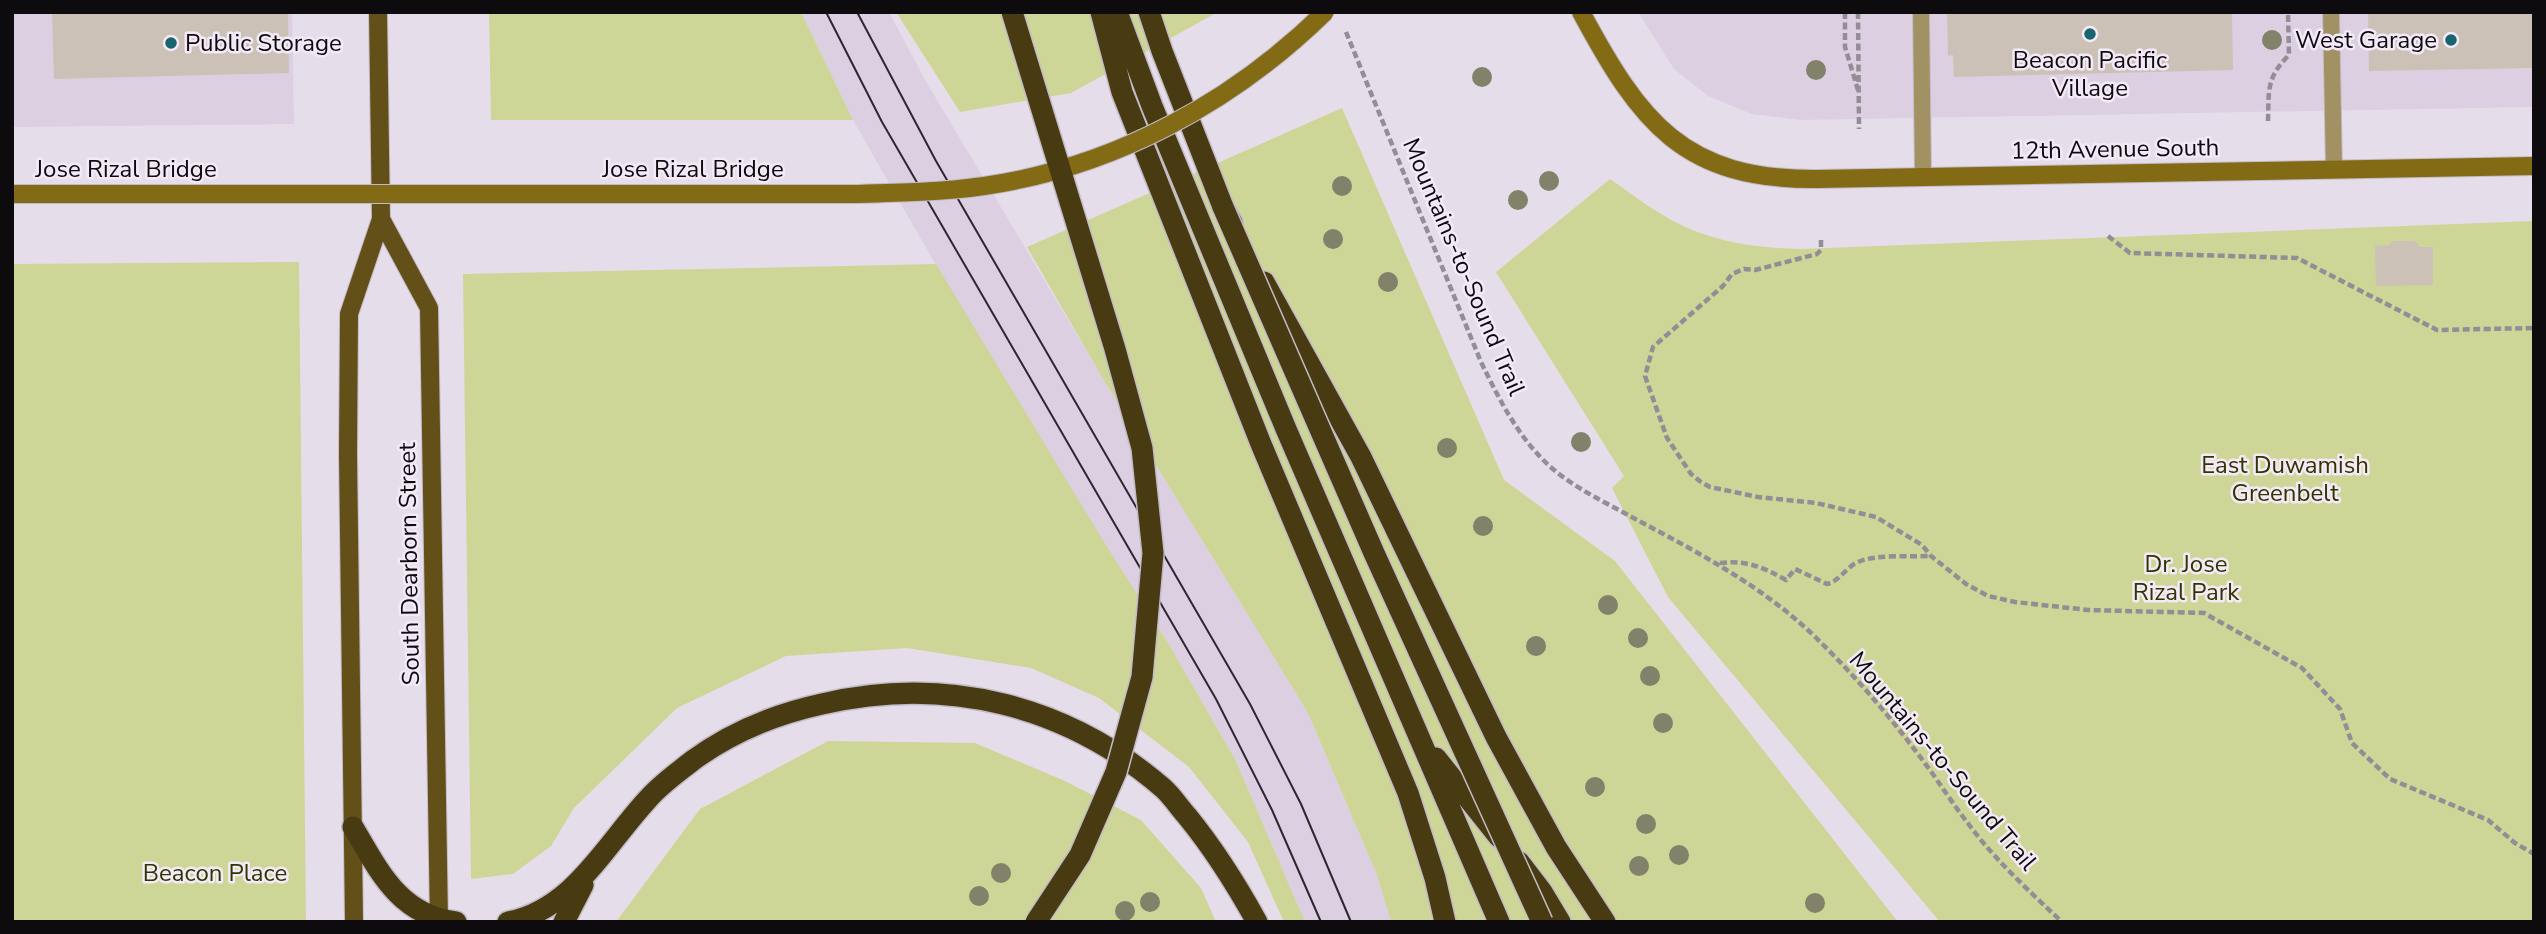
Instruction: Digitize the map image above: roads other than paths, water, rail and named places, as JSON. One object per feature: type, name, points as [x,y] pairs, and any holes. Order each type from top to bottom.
[{"type":"highway","points":[[1012,12],[1115,349],[1142,448],[1153,554],[1142,677],[1116,772],[1080,855],[1036,922]]},
{"type":"highway","points":[[1101,12],[1122,92],[1261,444],[1408,793],[1435,878],[1445,922]]},
{"type":"highway","points":[[1117,12],[1152,106],[1280,416],[1499,922]]},
{"type":"highway","points":[[1149,12],[1223,207],[1374,552],[1542,922]]},
{"type":"highway","points":[[1223,207],[1361,457],[1496,737],[1556,847],[1605,922]]},
{"type":"highway","points":[[508,922],[543,911],[566,894],[649,796],[694,760],[742,731],[795,710],[850,697],[906,692],[935,692],[1018,707],[1072,727],[1121,755],[1165,790],[1234,880],[1257,922]]},
{"type":"highway","points":[[1417,735],[1542,892],[1560,922]]},
{"type":"highway","points":[[353,827],[392,891],[408,904],[444,921]]},
{"type":"highway","points":[[564,922],[595,861]]},
{"type":"main road","name":"South Dearborn Street","points":[[354,922],[348,454],[349,314],[381,219],[378,12]]},
{"type":"main road","name":"Jose Rizal Bridge","points":[[12,194],[857,194],[945,191],[986,186],[1026,178],[1091,159],[1173,124],[1207,105],[1270,61],[1325,12]]},
{"type":"main road","name":"12th Avenue South","points":[[1575,12],[1585,19],[1640,108],[1653,122],[1676,142],[1702,157],[1729,169],[1758,176],[1786,179],[2534,166]]},
{"type":"main road","name":"South Dearborn Street","points":[[381,219],[429,308],[444,921]]},
{"type":"lane","points":[[1921,12],[1923,177]]},
{"type":"lane","points":[[2331,12],[2334,170]]},
{"type":"tram line","points":[[826,12],[882,122],[1216,699],[1272,810],[1321,922]]},
{"type":"tram line","points":[[857,12],[936,161],[1250,704],[1301,804],[1351,922]]},
{"type":"place","name":"Beacon Pacific Village","points":[[2090,34]]},
{"type":"place","name":"West Garage","points":[[2451,40]]},
{"type":"place","name":"Public Storage","points":[[171,43]]},
{"type":"park label","name":"East Duwamish Greenbelt","points":[[2285,479]]},
{"type":"park label","name":"Dr. Jose Rizal Park","points":[[2186,578]]},
{"type":"park label","name":"Beacon Place","points":[[215,873]]}]
